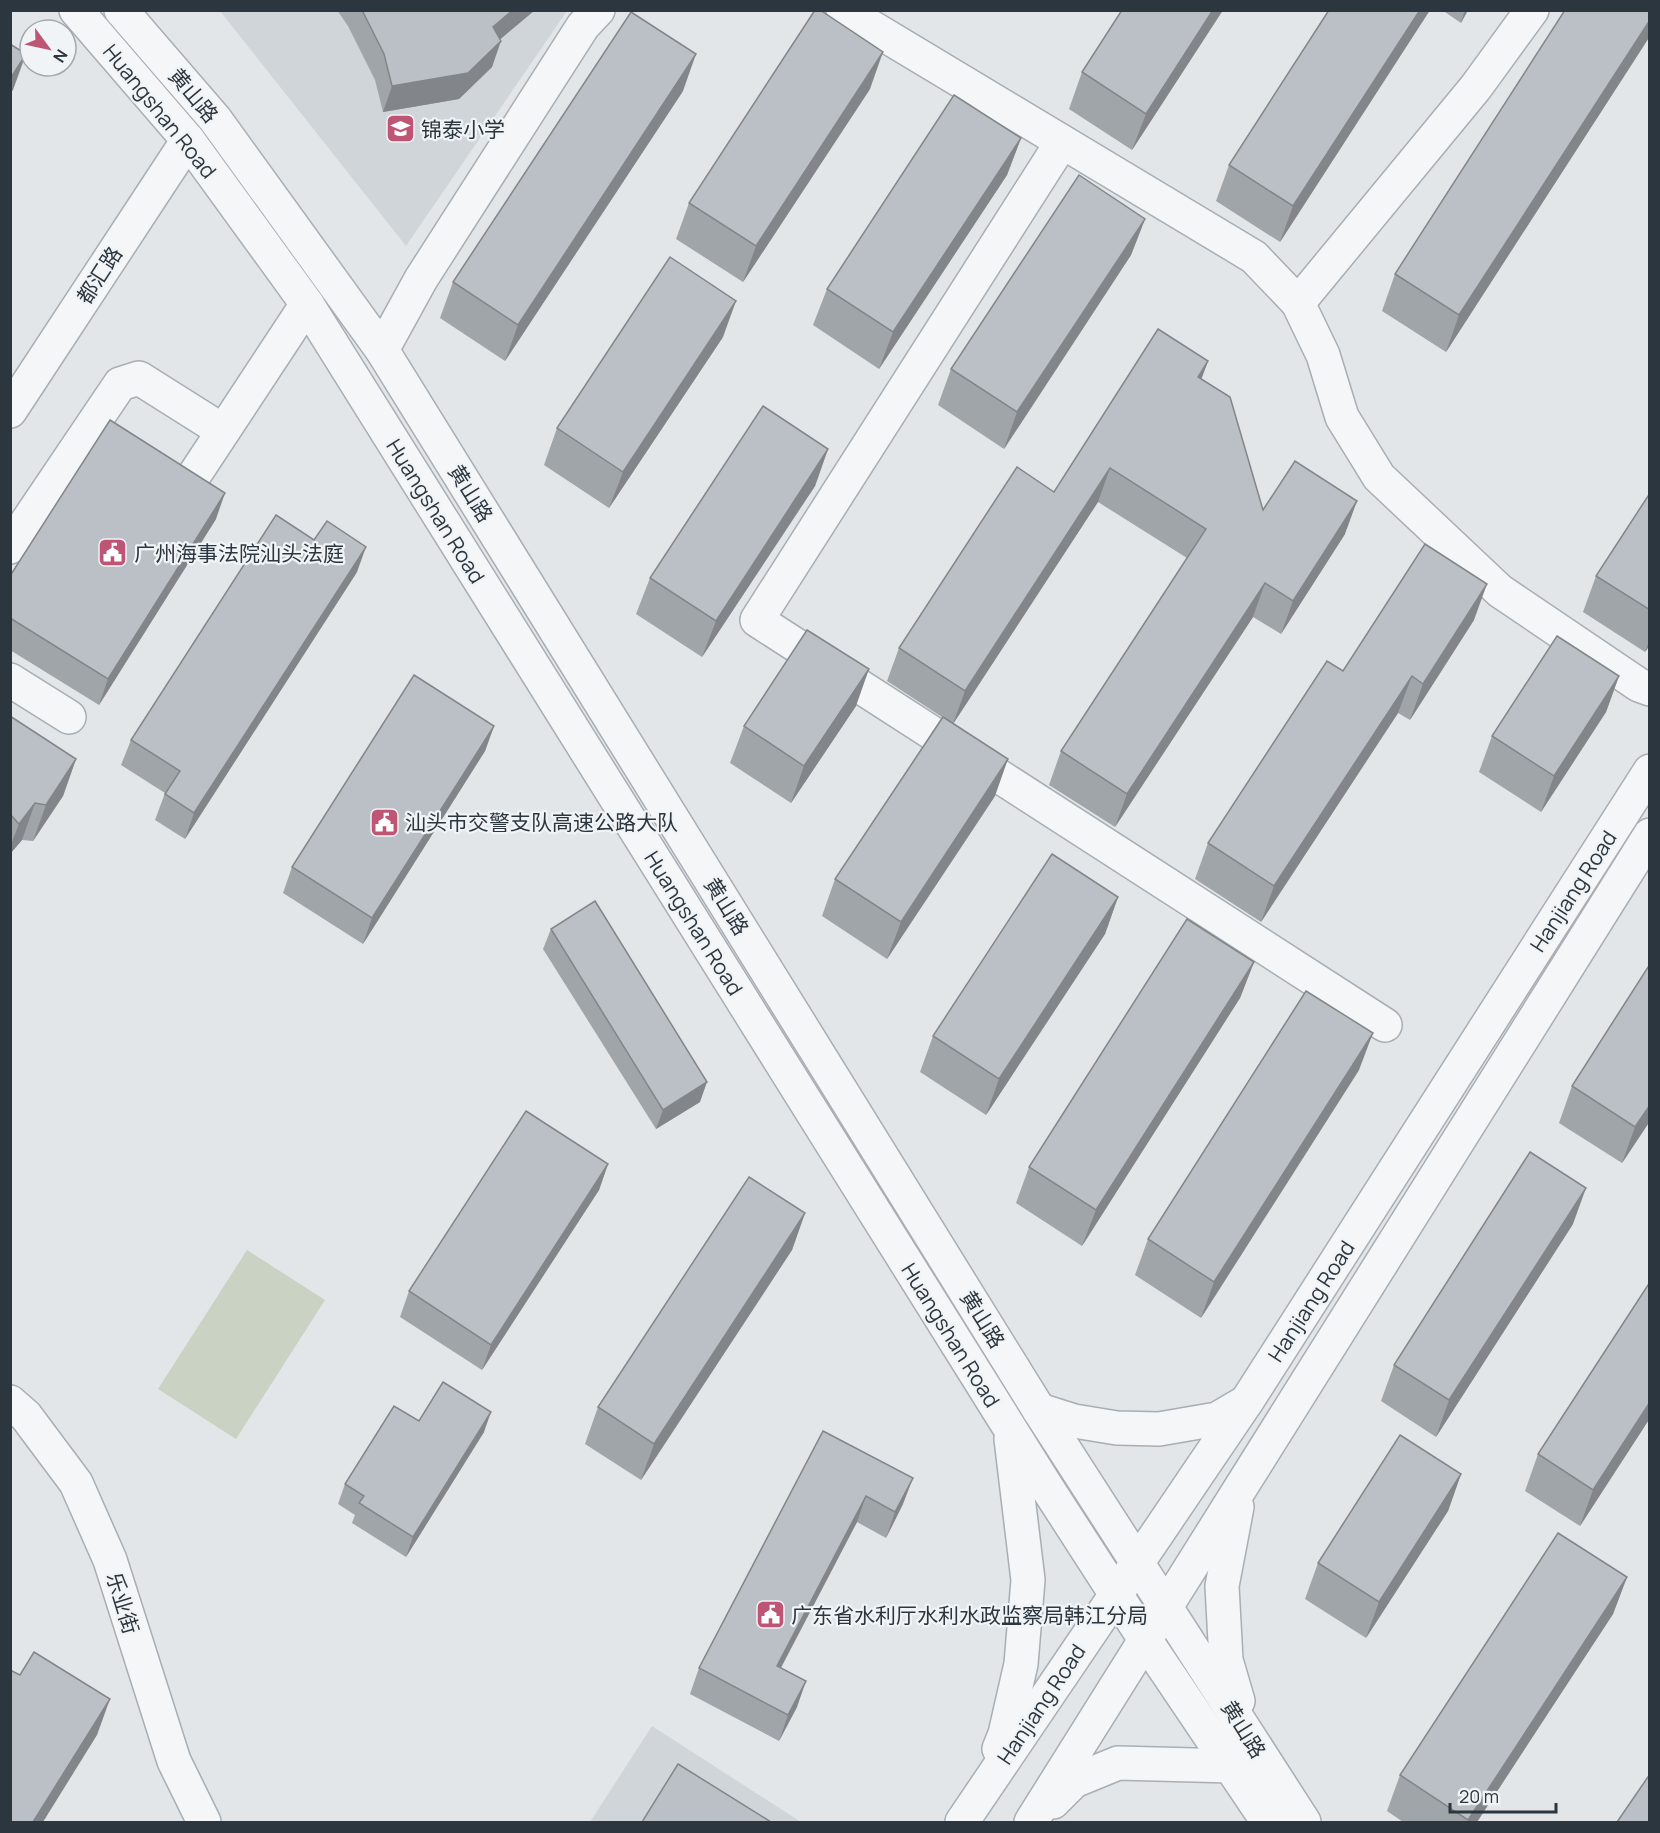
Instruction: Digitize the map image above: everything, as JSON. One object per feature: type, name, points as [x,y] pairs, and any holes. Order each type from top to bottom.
[{"type":"street","name":"Huangshan Road","points":[[76,10],[188,140],[307,304],[1009,1428],[1146,1641],[1268,1822]]},
{"type":"street","name":"黄山路","points":[[121,10],[215,119],[382,350],[1039,1410],[1304,1822]]},
{"type":"street","points":[[382,350],[422,279],[583,26],[598,10]]},
{"type":"street","points":[[843,10],[1254,257],[1298,303],[1323,355],[1342,417],[1379,477],[1500,591],[1639,685],[1650,690]]},
{"type":"street","points":[[1298,303],[1476,87],[1532,10]]},
{"type":"street","name":"都汇路","points":[[10,411],[188,140]]},
{"type":"street","points":[[1062,142],[757,620],[1384,1025]]},
{"type":"street","points":[[195,474],[307,304]]},
{"type":"street","points":[[10,547],[120,384],[139,378],[224,431]]},
{"type":"street","points":[[10,680],[69,717]]},
{"type":"street","name":"Hanjiang Road","points":[[962,1822],[1247,1401],[1650,771]]},
{"type":"street","name":"Hanjiang Road","points":[[1032,1822],[1650,834]]},
{"type":"street","points":[[1039,1410],[1074,1421],[1117,1428],[1159,1429],[1217,1419],[1247,1401]]},
{"type":"street","name":"乐业街","points":[[10,1402],[26,1416],[76,1483],[110,1560],[174,1761],[204,1822]]},
{"type":"street","points":[[981,1793],[1005,1734],[1022,1664],[1028,1580],[1009,1428]]},
{"type":"street","points":[[1241,1488],[1222,1586],[1227,1660],[1246,1732]]},
{"type":"street","points":[[1032,1822],[1074,1781],[1118,1763],[1232,1767]]},
{"type":"shaded area","name":"锦泰小学","points":[[220,11],[567,11],[406,246]]},
{"type":"shaded area","points":[[247,1250],[325,1300],[236,1439],[158,1389]]},
{"type":"shaded area","points":[[652,1726],[801,1822],[590,1822]]},
{"type":"building","points":[[362,10],[513,10],[493,27],[501,41],[468,73],[392,86],[384,54]]},
{"type":"building","points":[[815,10],[820,10],[883,52],[756,246],[689,203]]},
{"type":"building","points":[[1122,10],[1213,10],[1146,114],[1082,72]]},
{"type":"building","points":[[1329,10],[1420,10],[1293,206],[1229,165]]},
{"type":"building","points":[[1565,10],[1650,10],[1650,20],[1459,315],[1395,274]]},
{"type":"building","points":[[631,12],[696,54],[518,325],[453,282]]},
{"type":"building","points":[[10,44],[18,49],[18,66],[10,79]]},
{"type":"building","points":[[954,95],[1021,138],[893,332],[827,289]]},
{"type":"building","points":[[1079,175],[1145,219],[1017,412],[951,369]]},
{"type":"building","points":[[670,257],[736,301],[623,472],[557,428]]},
{"type":"building","points":[[1158,329],[1208,361],[1198,377],[1230,397],[1263,510],[1295,461],[1357,501],[1293,601],[1265,583],[1127,794],[1061,751],[1206,529],[1110,468],[965,691],[899,648],[1017,467],[1054,492]]},
{"type":"building","points":[[763,406],[828,449],[716,621],[650,578]]},
{"type":"building","name":"广州海事法院汕头法庭","points":[[110,420],[225,493],[108,679],[10,618],[10,576]]},
{"type":"building","points":[[1650,493],[1650,610],[1596,576]]},
{"type":"building","points":[[276,515],[314,540],[327,521],[366,547],[194,813],[165,794],[180,771],[131,740]]},
{"type":"building","points":[[1425,544],[1487,584],[1423,684],[1412,676],[1274,886],[1208,843],[1327,661],[1343,671]]},
{"type":"building","points":[[807,630],[869,669],[804,766],[744,726]]},
{"type":"building","points":[[1557,636],[1619,676],[1554,776],[1492,736]]},
{"type":"building","name":"汕头市交警支队高速公路大队","points":[[414,675],[494,726],[372,918],[292,867]]},
{"type":"building","points":[[10,716],[76,759],[46,805],[35,803],[19,824],[10,814]]},
{"type":"building","points":[[943,717],[1008,759],[901,922],[835,879]]},
{"type":"building","points":[[1052,854],[1118,897],[999,1079],[933,1036]]},
{"type":"building","points":[[595,901],[707,1082],[663,1110],[551,929]]},
{"type":"building","points":[[1187,919],[1254,962],[1096,1210],[1029,1167]]},
{"type":"building","points":[[1650,964],[1650,1105],[1635,1127],[1572,1086]]},
{"type":"building","points":[[1306,991],[1373,1033],[1214,1282],[1148,1239]]},
{"type":"building","points":[[526,1111],[608,1164],[491,1345],[409,1291]]},
{"type":"building","points":[[1530,1152],[1586,1188],[1449,1400],[1394,1365]]},
{"type":"building","points":[[749,1177],[805,1213],[654,1444],[598,1407]]},
{"type":"building","points":[[1650,1282],[1650,1402],[1593,1490],[1538,1454]]},
{"type":"building","points":[[443,1382],[491,1412],[413,1537],[359,1503],[364,1496],[345,1484],[394,1406],[419,1421]]},
{"type":"building","name":"广东省水利厅水利水政监察局韩江分局","points":[[823,1431],[913,1478],[895,1512],[866,1496],[777,1666],[806,1681],[788,1715],[699,1668]]},
{"type":"building","points":[[1400,1435],[1461,1474],[1379,1602],[1318,1563]]},
{"type":"building","points":[[1558,1533],[1627,1577],[1468,1820],[1400,1775]]},
{"type":"building","points":[[34,1652],[110,1699],[33,1822],[10,1822],[10,1670],[20,1675]]},
{"type":"building","points":[[678,1764],[771,1822],[642,1822]]},
{"type":"building","points":[[1650,1774],[1650,1822],[1617,1822]]},
{"type":"place","name":"锦泰小学","points":[[400,129]]},
{"type":"place","name":"广州海事法院汕头法庭","points":[[113,553]]},
{"type":"place","name":"汕头市交警支队高速公路大队","points":[[384,822]]},
{"type":"place","name":"广东省水利厅水利水政监察局韩江分局","points":[[770,1615]]}]
